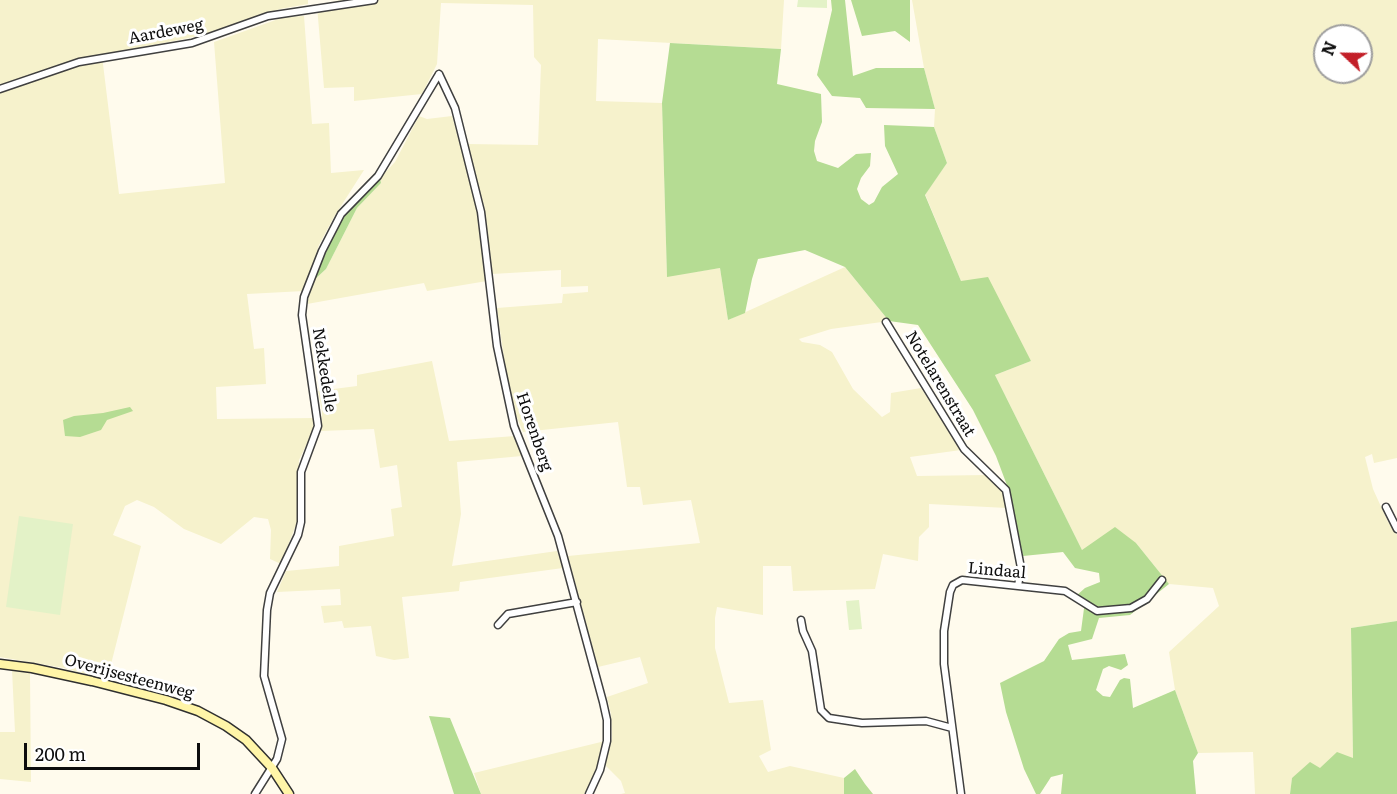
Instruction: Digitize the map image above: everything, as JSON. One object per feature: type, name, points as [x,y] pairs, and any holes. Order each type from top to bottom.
[{"type":"street","name":"Aardeweg","points":[[0,89],[80,62],[192,43],[268,16],[374,0]]},
{"type":"street","name":"Horenberg","points":[[439,74],[455,108],[481,212],[496,346],[514,426],[558,536],[607,720],[607,741],[600,770],[589,794]]},
{"type":"street","name":"Nekkedelle","points":[[255,794],[272,768],[281,749],[282,739],[264,676],[267,610],[270,593],[298,535],[301,522],[301,472],[318,426],[302,315],[304,297],[322,251],[341,214],[378,176],[439,74]]},
{"type":"street","name":"Notelarenstraat","points":[[886,322],[964,449],[1006,490],[1021,568],[1018,586]]},
{"type":"street","points":[[1386,507],[1397,529]]},
{"type":"street","name":"Lindaal","points":[[961,794],[944,654],[944,631],[951,588],[955,582],[962,580],[1065,591],[1097,611],[1131,608],[1147,599],[1162,580]]},
{"type":"street","points":[[498,625],[508,614],[577,602]]},
{"type":"street","points":[[801,620],[812,651],[821,710],[829,718],[862,723],[926,721],[952,728]]},
{"type":"street","name":"Overijsesteenweg","points":[[0,664],[32,668],[92,681],[166,700],[198,711],[246,740],[272,768],[289,794]]},
{"type":"shaded area","points":[[0,0],[308,0],[308,4],[280,9],[212,33],[102,56],[119,194],[225,183],[214,42],[284,17],[304,16],[312,124],[329,123],[331,173],[364,170],[319,245],[304,291],[247,294],[254,349],[264,348],[266,384],[216,387],[217,419],[316,418],[314,429],[299,460],[297,522],[281,564],[270,559],[271,530],[268,519],[254,517],[221,544],[184,529],[154,507],[137,500],[125,506],[113,535],[141,546],[107,680],[64,668],[0,657]]},
{"type":"shaded area","points":[[340,0],[784,0],[781,49],[598,39],[596,101],[662,103],[667,276],[720,268],[728,320],[845,267],[889,321],[831,329],[799,339],[802,342],[820,345],[832,352],[853,389],[882,417],[890,412],[891,393],[921,388],[961,450],[910,457],[917,476],[986,475],[1003,491],[1007,508],[929,504],[929,527],[919,537],[918,561],[883,554],[875,589],[793,591],[791,566],[763,566],[763,615],[717,607],[715,648],[729,703],[763,700],[771,750],[759,756],[768,772],[790,766],[844,778],[844,794],[621,794],[625,793],[621,781],[605,765],[612,738],[611,714],[607,697],[648,683],[640,657],[598,667],[568,556],[700,543],[691,500],[643,505],[640,487],[627,487],[618,422],[523,432],[515,413],[505,366],[497,308],[562,303],[563,294],[588,292],[588,286],[561,287],[561,270],[492,274],[484,206],[466,144],[538,145],[541,65],[534,57],[533,5],[441,3],[437,64],[422,94],[354,101],[354,87],[324,88],[317,6]]},
{"type":"shaded area","points":[[912,0],[1397,0],[1397,458],[1374,463],[1372,454],[1365,457],[1373,489],[1388,522],[1397,535],[1397,621],[1351,628],[1353,758],[1292,778],[1290,794],[1255,794],[1253,752],[1198,753],[1175,690],[1169,652],[1219,606],[1213,588],[1169,584],[1136,543],[1082,550],[995,375],[1031,361],[961,281],[925,194],[947,163],[934,127],[935,109],[924,68]]},
{"type":"shaded area","points":[[419,116],[427,119],[452,116],[479,213],[487,281],[427,291],[424,283],[307,304],[313,281],[326,269],[357,208],[381,183],[380,178],[395,162]]},
{"type":"shaded area","points":[[432,361],[449,441],[515,436],[522,456],[457,462],[461,514],[452,566],[557,551],[563,568],[460,582],[459,591],[402,597],[409,658],[394,660],[376,656],[371,626],[344,628],[342,621],[324,623],[321,606],[341,605],[340,589],[277,592],[286,571],[339,566],[339,546],[394,536],[391,509],[402,507],[397,465],[380,468],[374,429],[321,431],[322,411],[318,391],[357,386],[357,375]]},
{"type":"shaded area","points":[[12,670],[30,673],[31,782],[0,779],[0,732],[15,732]]},
{"type":"shaded area","points":[[605,741],[595,776],[584,794],[481,794],[474,773]]},
{"type":"green space","points":[[798,0],[827,0],[827,8],[797,7]]},
{"type":"green space","points":[[831,0],[845,0],[853,76],[876,68],[924,68],[935,109],[866,108],[860,98],[832,96],[817,75],[832,10]]},
{"type":"green space","points":[[851,0],[910,0],[910,42],[895,31],[862,36]]},
{"type":"green space","points":[[670,43],[781,49],[777,84],[821,94],[822,122],[814,151],[817,161],[838,168],[856,154],[871,153],[870,166],[861,178],[857,189],[861,199],[869,205],[874,202],[882,187],[898,174],[885,146],[884,125],[934,127],[947,163],[925,195],[961,281],[988,277],[1031,361],[995,375],[1082,550],[1115,527],[1136,543],[1169,584],[1130,615],[1099,618],[1092,639],[1068,645],[1072,660],[1125,654],[1128,665],[1121,670],[1109,666],[1103,669],[1096,690],[1103,696],[1110,697],[1120,680],[1130,679],[1133,708],[1175,690],[1198,753],[1193,761],[1196,794],[1061,794],[1063,774],[1051,777],[1040,794],[1036,794],[1024,769],[1006,712],[1000,683],[1044,661],[1059,639],[1069,633],[1081,631],[1085,601],[1076,596],[1085,588],[1100,582],[1099,573],[1075,568],[1063,552],[1023,556],[1008,488],[996,456],[973,410],[918,325],[889,321],[845,267],[805,250],[758,259],[745,313],[728,320],[720,268],[667,277],[662,103]]},
{"type":"green space","points":[[380,178],[381,183],[357,208],[326,269],[313,281],[343,215]]},
{"type":"green space","points":[[130,407],[133,411],[107,420],[101,430],[80,437],[65,436],[63,420],[74,416]]},
{"type":"green space","points":[[19,516],[73,524],[60,615],[6,607]]},
{"type":"green space","points":[[859,600],[862,629],[849,630],[846,601]]},
{"type":"green space","points":[[1397,621],[1397,794],[1290,794],[1292,778],[1310,762],[1320,768],[1337,752],[1353,758],[1351,628]]},
{"type":"green space","points":[[429,716],[450,718],[481,794],[454,794]]},
{"type":"green space","points":[[855,769],[873,794],[844,794],[844,778]]}]
